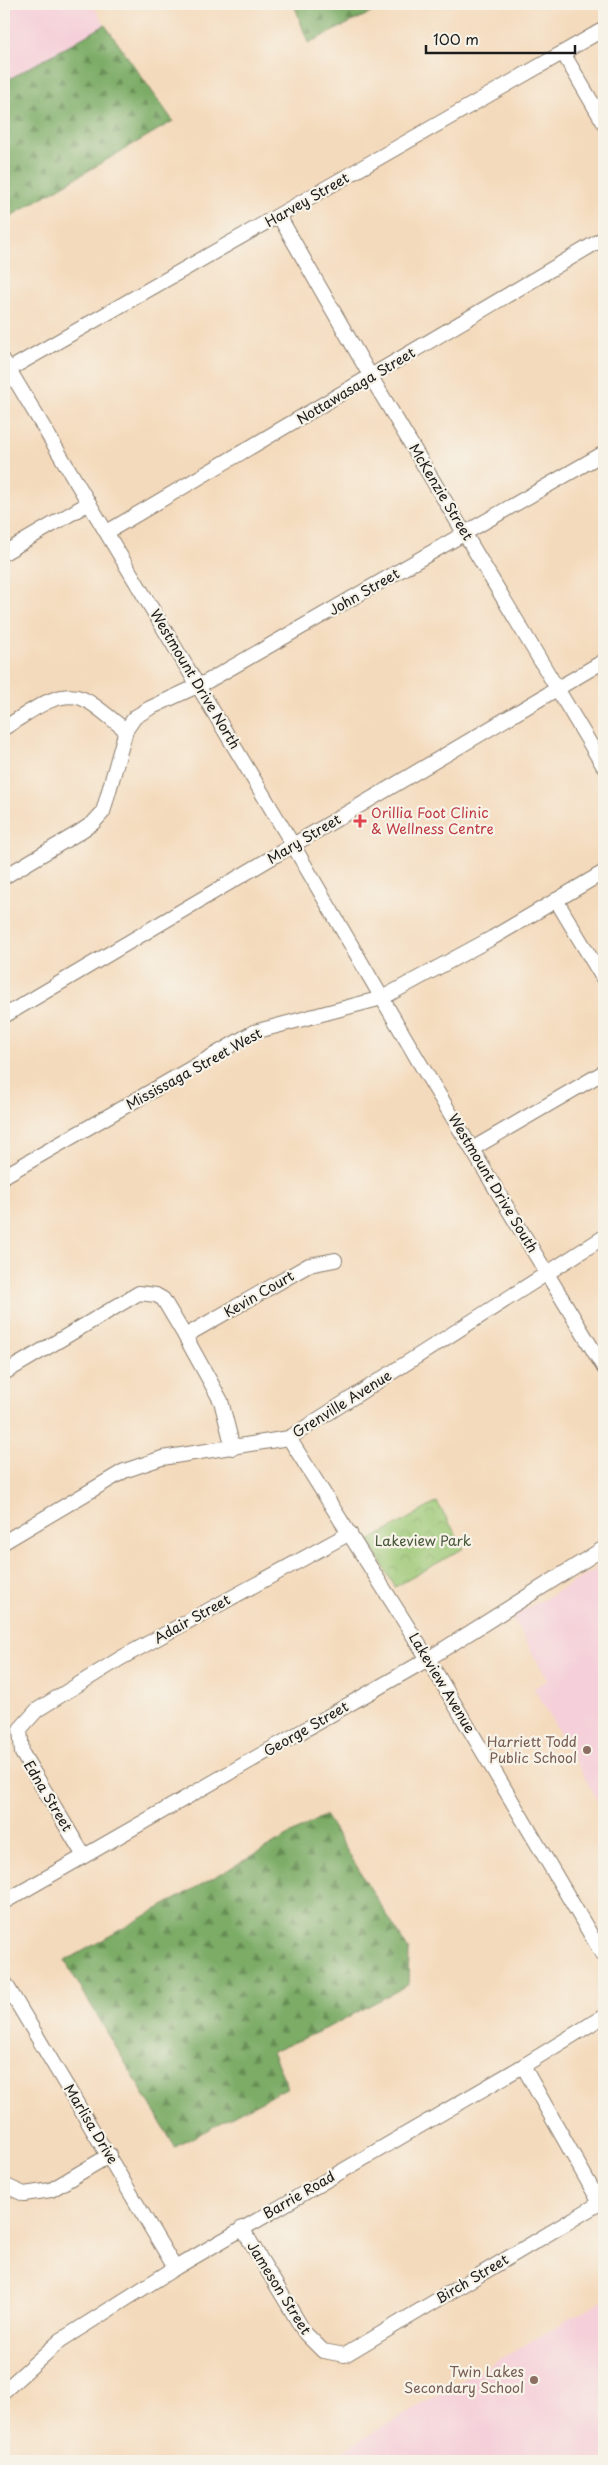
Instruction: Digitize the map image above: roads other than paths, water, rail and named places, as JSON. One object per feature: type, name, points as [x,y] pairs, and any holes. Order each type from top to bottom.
[{"type":"street","name":"Harvey Street","points":[[6,366],[279,216],[604,29]]},
{"type":"street","points":[[563,53],[604,123]]},
{"type":"street","name":"McKenzie Street","points":[[279,216],[371,378],[604,767]]},
{"type":"street","name":"Nottawasaga Street","points":[[107,532],[371,378],[604,238]]},
{"type":"street","name":"Westmount Drive North","points":[[6,366],[90,503],[382,998]]},
{"type":"street","name":"John Street","points":[[126,730],[135,718],[150,708],[198,685],[466,534],[604,453]]},
{"type":"street","points":[[4,553],[90,503]]},
{"type":"street","name":"Mary Street","points":[[4,1016],[604,662]]},
{"type":"street","points":[[4,728],[50,701],[61,697],[73,696],[83,699],[126,730],[103,812],[93,823],[78,833],[4,877]]},
{"type":"street","name":"Mississaga Street West","points":[[4,1176],[254,1032],[382,998],[604,872]]},
{"type":"street","points":[[556,900],[604,980]]},
{"type":"street","name":"Westmount Drive South","points":[[382,998],[604,1368]]},
{"type":"street","points":[[472,1149],[604,1072]]},
{"type":"street","name":"Grenville Avenue","points":[[4,1542],[124,1471],[162,1458],[290,1438],[604,1237]]},
{"type":"street","name":"Kevin Court","points":[[185,1336],[309,1265],[335,1260]]},
{"type":"street","points":[[4,1373],[139,1292],[156,1295],[163,1299],[221,1401],[233,1448]]},
{"type":"street","name":"Lakeview Avenue","points":[[290,1438],[428,1659],[604,1957]]},
{"type":"street","name":"Adair Street","points":[[37,1710],[121,1658],[350,1533]]},
{"type":"street","name":"George Street","points":[[4,1902],[428,1659],[604,1548]]},
{"type":"street","name":"Edna Street","points":[[37,1710],[20,1730],[22,1753],[84,1856]]},
{"type":"street","name":"Marlisa Drive","points":[[4,1981],[110,2155],[175,2268]]},
{"type":"street","name":"Barrie Road","points":[[4,2391],[61,2340],[175,2268],[523,2066],[604,2016]]},
{"type":"street","name":"Birch Street","points":[[345,2355],[600,2203],[523,2066]]},
{"type":"street","points":[[4,2185],[24,2194],[51,2190],[110,2155]]},
{"type":"street","name":"Jameson Street","points":[[242,2228],[309,2337],[323,2351],[345,2355]]},
{"type":"place","name":"Orillia Foot Clinic & Wellness Centre","points":[[360,821]]},
{"type":"place","name":"Harriett Todd Public School","points":[[587,1750]]},
{"type":"place","name":"Twin Lakes Secondary School","points":[[534,2380]]},
{"type":"park label","name":"Lakeview Park","points":[[423,1541]]}]
